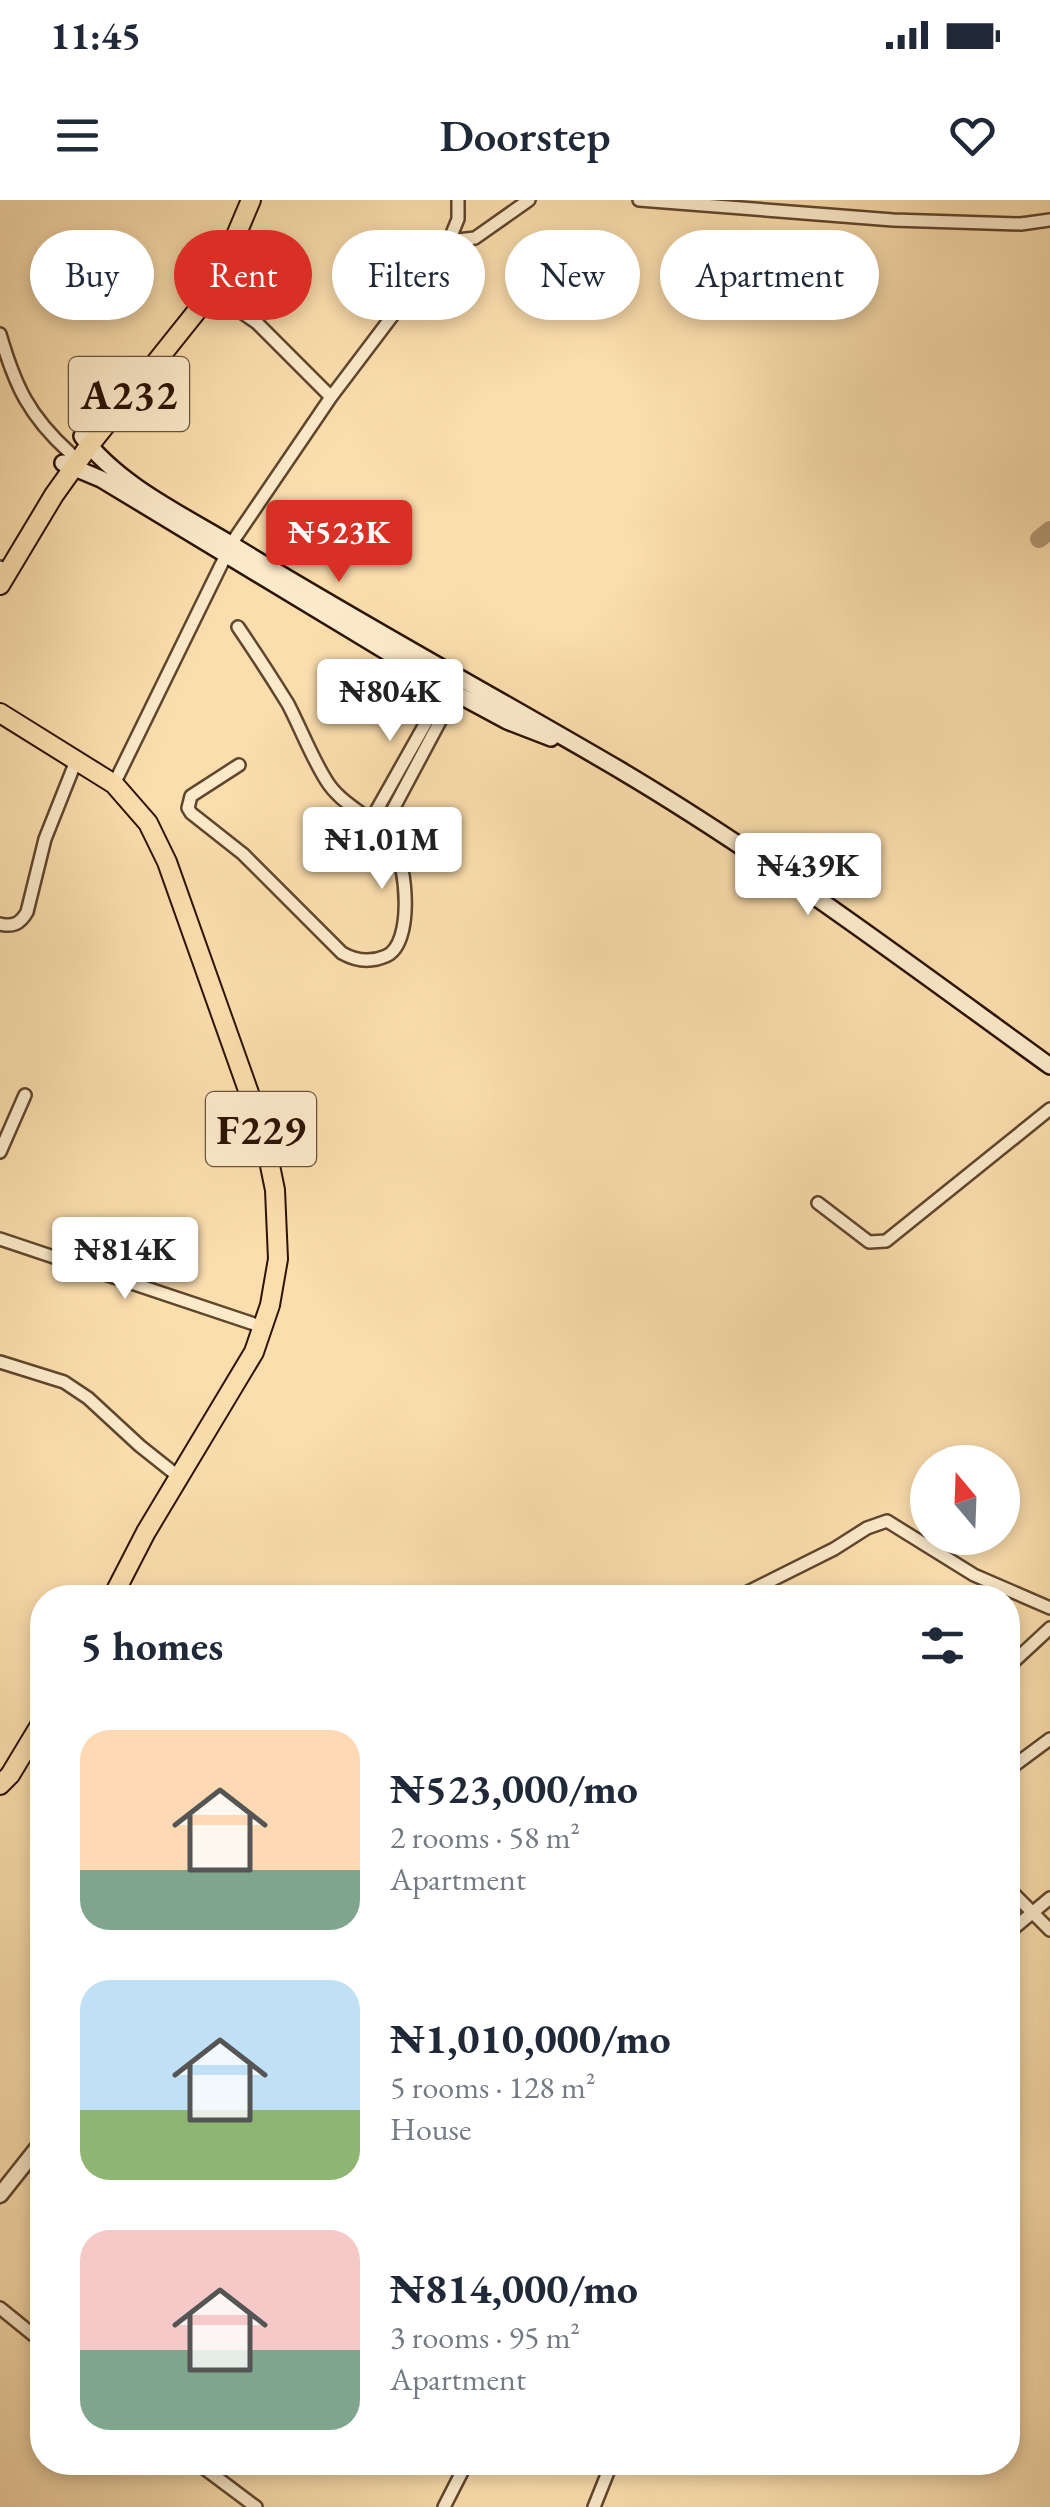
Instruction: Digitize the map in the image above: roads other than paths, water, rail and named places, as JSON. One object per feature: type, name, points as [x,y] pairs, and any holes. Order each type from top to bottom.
[{"type":"main road","name":"A232","points":[[85,441],[205,281],[241,200]]},
{"type":"main road","name":"A232","points":[[238,230],[251,200]]},
{"type":"main road","name":"A232","points":[[0,568],[69,461],[188,320]]},
{"type":"main road","points":[[85,441],[119,472],[229,550],[450,690],[507,721],[579,747]]},
{"type":"main road","name":"A232","points":[[0,586],[69,461]]},
{"type":"main road","points":[[69,461],[703,820],[796,881],[1050,1066]]},
{"type":"main road","name":"F229","points":[[0,713],[114,784],[148,823],[166,862],[265,1141],[279,1225],[270,1305],[246,1367],[119,1585]]},
{"type":"main road","points":[[0,1785],[30,1742]]},
{"type":"street","points":[[453,230],[458,200]]},
{"type":"street","points":[[485,231],[529,200]]},
{"type":"street","points":[[639,200],[893,220],[1021,224],[1050,220]]},
{"type":"street","points":[[253,320],[332,397]]},
{"type":"street","points":[[114,784],[229,550],[332,397],[390,320]]},
{"type":"street","points":[[0,334],[12,377],[34,417],[69,461]]},
{"type":"street","points":[[238,626],[289,707],[330,786],[382,830],[398,852],[405,925],[394,952],[360,961],[342,953],[242,854],[191,813],[191,796],[239,765]]},
{"type":"street","points":[[370,822],[450,690]]},
{"type":"street","points":[[382,830],[450,690]]},
{"type":"street","points":[[0,924],[13,926],[22,922],[27,912],[44,839],[76,761]]},
{"type":"street","points":[[0,1152],[25,1095]]},
{"type":"street","points":[[818,1204],[869,1242],[886,1242],[1050,1109]]},
{"type":"street","points":[[0,1239],[262,1327]]},
{"type":"street","points":[[0,1362],[41,1373],[76,1390],[180,1476]]},
{"type":"street","points":[[762,1585],[887,1520],[919,1543],[997,1585]]},
{"type":"street","points":[[1020,1595],[1050,1608]]},
{"type":"street","points":[[1020,1656],[1050,1628]]},
{"type":"street","points":[[1020,1761],[1050,1739]]},
{"type":"street","points":[[1020,1923],[1050,1898]]},
{"type":"street","points":[[1020,1900],[1050,1930]]},
{"type":"street","points":[[0,2195],[30,2157]]},
{"type":"street","points":[[0,2308],[30,2332]]},
{"type":"street","points":[[213,2475],[256,2507]]},
{"type":"street","points":[[444,2507],[460,2475]]},
{"type":"street","points":[[594,2507],[607,2475]]},
{"type":"waterway","points":[[1039,539],[1050,530]]}]
